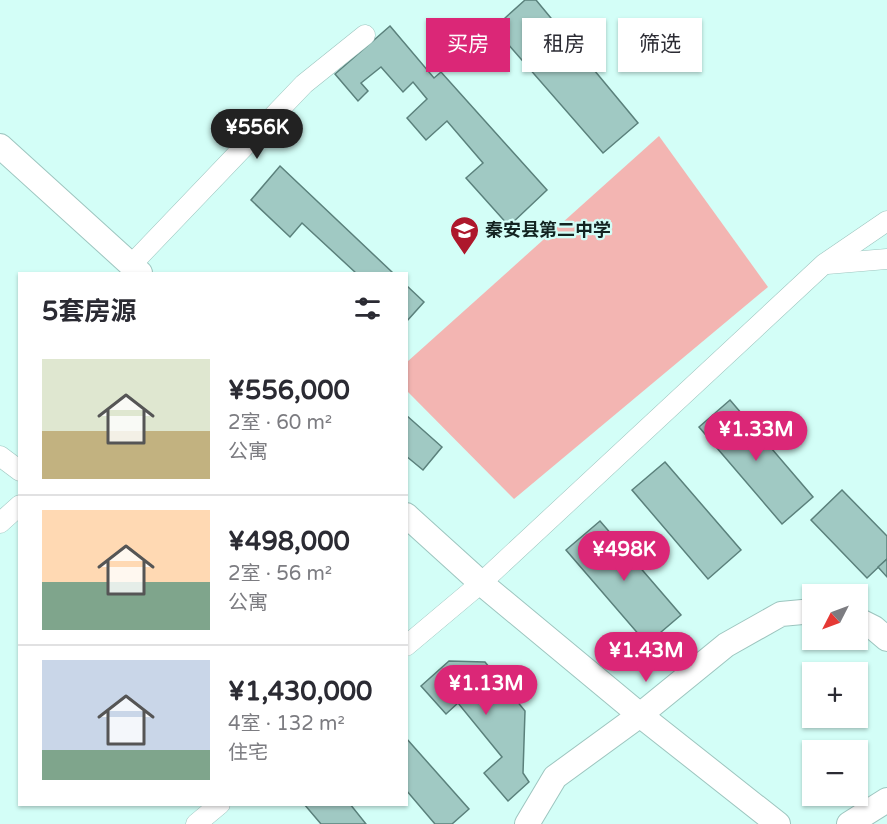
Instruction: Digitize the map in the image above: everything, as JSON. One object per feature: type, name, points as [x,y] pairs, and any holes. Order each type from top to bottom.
[{"type":"main road","points":[[0,146],[135,269]]},
{"type":"main road","points":[[408,517],[481,583],[640,715],[777,823]]},
{"type":"main road","points":[[527,824],[555,777],[640,715],[726,645],[781,614],[802,612]]},
{"type":"main road","points":[[868,625],[887,639]]},
{"type":"main road","points":[[849,824],[887,800]]},
{"type":"street","points":[[135,269],[304,84],[365,35]]},
{"type":"street","points":[[408,644],[481,583],[824,264],[887,221]]},
{"type":"street","points":[[824,264],[887,259]]},
{"type":"street","points":[[0,456],[18,470]]},
{"type":"street","points":[[0,523],[18,507]]},
{"type":"street","points":[[196,824],[218,806]]},
{"type":"shaded area","points":[[659,136],[768,287],[514,499],[408,392],[408,361]]},
{"type":"building","points":[[525,0],[536,0],[551,18],[522,18],[522,60],[510,46],[510,18],[505,18]]},
{"type":"building","points":[[390,26],[426,69],[426,72],[434,78],[441,72],[547,190],[509,226],[466,178],[483,163],[447,121],[426,140],[407,118],[427,99],[413,82],[403,92],[381,67],[361,83],[368,91],[358,101],[335,74]]},
{"type":"building","points":[[532,72],[596,72],[638,123],[603,153]]},
{"type":"building","points":[[280,166],[392,272],[355,272],[302,223],[290,237],[251,200]]},
{"type":"building","points":[[408,287],[424,302],[408,320]]},
{"type":"building","points":[[730,400],[813,497],[782,524],[699,427]]},
{"type":"building","points":[[408,417],[442,447],[423,470],[408,458]]},
{"type":"building","points":[[665,462],[741,550],[708,579],[632,490]]},
{"type":"building","points":[[842,490],[887,536],[887,559],[867,578],[811,520]]},
{"type":"building","points":[[600,521],[681,615],[647,644],[566,550]]},
{"type":"building","points":[[887,559],[887,577],[878,567]]},
{"type":"building","points":[[449,661],[485,662],[525,711],[523,773],[529,782],[508,801],[484,773],[502,757],[458,703],[446,714],[421,686]]},
{"type":"building","points":[[408,740],[469,809],[452,824],[435,824],[408,792]]},
{"type":"building","points":[[306,806],[352,806],[366,824],[321,824]]},
{"type":"place","name":"秦安县第二中学","points":[[464,256]]}]
